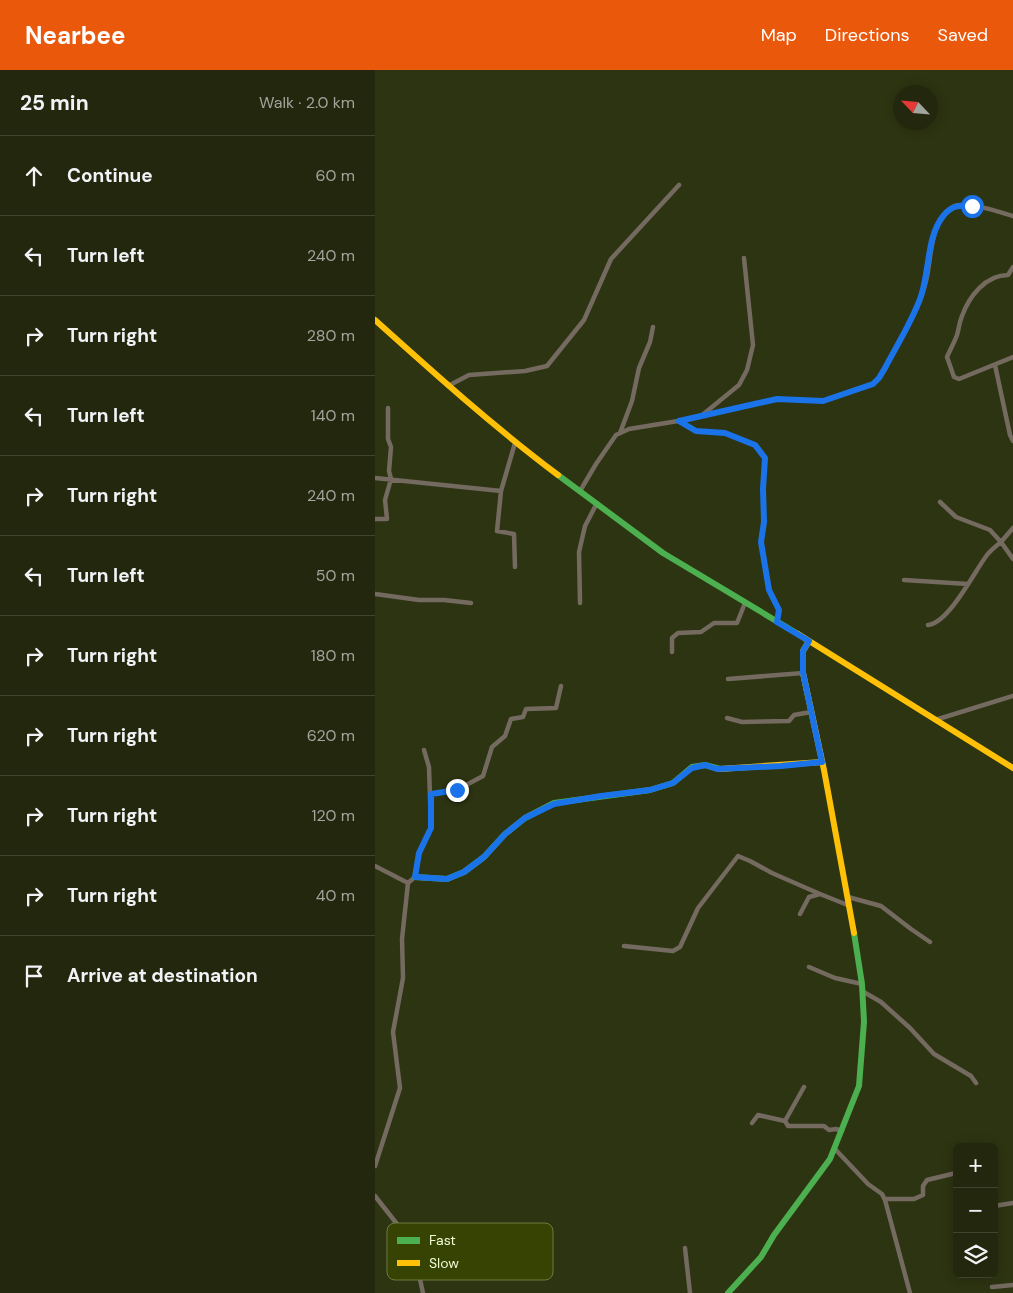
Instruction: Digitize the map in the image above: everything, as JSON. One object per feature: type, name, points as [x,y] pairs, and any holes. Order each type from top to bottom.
[{"type":"street","points":[[448,386],[469,375],[525,371],[547,366],[583,320],[611,259],[679,186]]},
{"type":"street","points":[[580,491],[616,435],[629,429],[679,421],[777,399],[823,401],[873,384],[885,368],[920,300],[937,227],[944,214],[959,205],[987,209],[1013,216]]},
{"type":"street","points":[[701,416],[739,385],[747,370],[753,345],[744,258]]},
{"type":"street","points":[[1013,268],[1008,275],[998,275],[984,284],[970,297],[961,318],[958,333],[947,357],[954,377],[959,379],[1013,357]]},
{"type":"street","points":[[375,320],[515,443],[663,553],[1013,768]]},
{"type":"street","points":[[620,433],[632,401],[639,368],[650,342],[653,327]]},
{"type":"street","points":[[995,365],[1010,435],[1013,441]]},
{"type":"street","points":[[375,518],[387,519],[385,500],[391,478],[389,472],[391,448],[388,439],[388,408]]},
{"type":"street","points":[[679,421],[696,431],[725,433],[755,445],[765,458],[763,489],[764,522],[761,542],[769,590],[779,610],[777,622]]},
{"type":"street","points":[[515,443],[501,491],[497,531],[514,534],[515,567]]},
{"type":"street","points":[[375,478],[391,478],[501,491]]},
{"type":"street","points":[[940,502],[956,517],[990,530],[1013,559]]},
{"type":"street","points":[[579,603],[579,552],[585,526],[597,503]]},
{"type":"street","points":[[928,625],[934,624],[941,619],[968,584],[988,553],[1013,528]]},
{"type":"street","points":[[904,580],[968,584]]},
{"type":"street","points":[[375,594],[471,604]]},
{"type":"street","points":[[672,652],[672,638],[678,633],[701,632],[714,623],[737,623],[745,603]]},
{"type":"street","points":[[728,1293],[761,1257],[774,1235],[830,1159],[859,1086],[864,1022],[862,987],[848,897],[803,673],[803,651],[809,641]]},
{"type":"street","points":[[728,679],[803,673]]},
{"type":"street","points":[[431,794],[457,790],[483,776],[492,747],[505,736],[511,719],[523,717],[526,709],[556,708],[561,686]]},
{"type":"street","points":[[935,720],[1013,696]]},
{"type":"street","points":[[727,718],[742,722],[789,721],[794,715],[811,712]]},
{"type":"street","points":[[375,1166],[400,1088],[393,1032],[403,978],[402,939],[408,883],[415,877],[419,853],[431,828],[429,767],[424,750]]},
{"type":"street","points":[[415,877],[447,879],[464,872],[484,857],[505,834],[525,818],[554,804],[650,790],[673,783],[692,768],[705,765],[717,769],[822,762]]},
{"type":"street","points":[[624,946],[673,951],[680,947],[698,908],[738,856],[750,860],[772,873],[849,906]]},
{"type":"street","points":[[375,866],[408,883]]},
{"type":"street","points":[[800,914],[809,897],[820,894]]},
{"type":"street","points":[[848,897],[881,906],[930,942]]},
{"type":"street","points":[[809,967],[862,987],[910,1028],[934,1054],[971,1076],[976,1083]]},
{"type":"street","points":[[785,1121],[804,1087]]},
{"type":"street","points":[[752,1123],[758,1115],[785,1121],[788,1126],[824,1126],[829,1130],[836,1129],[842,1131]]},
{"type":"street","points":[[835,1149],[885,1199],[910,1293]]},
{"type":"street","points":[[885,1199],[914,1199],[923,1195],[923,1186],[927,1180],[953,1174]]},
{"type":"street","points":[[375,1196],[396,1223]]},
{"type":"street","points":[[998,1206],[1013,1204]]},
{"type":"street","points":[[685,1248],[690,1293]]},
{"type":"street","points":[[420,1280],[423,1293]]},
{"type":"street","points":[[992,1287],[1013,1285]]},
{"type":"traffic: fast","points":[[558,475],[663,553],[798,634]]},
{"type":"traffic: fast","points":[[415,877],[447,879],[464,872],[484,857],[505,834],[525,818],[554,803],[650,790],[673,783],[692,767],[705,765],[720,769]]},
{"type":"traffic: fast","points":[[728,1293],[761,1257],[774,1235],[830,1159],[859,1086],[864,1022],[862,984],[854,933]]},
{"type":"traffic: slow","points":[[375,320],[488,419],[558,475]]},
{"type":"traffic: slow","points":[[798,634],[1013,768]]},
{"type":"traffic: slow","points":[[809,641],[803,651],[803,673],[824,770],[854,933]]},
{"type":"traffic: slow","points":[[720,769],[822,762]]},
{"type":"route","points":[[457,790],[431,794],[431,828],[419,853],[415,877],[447,879],[464,872],[484,857],[505,834],[525,818],[554,804],[650,790],[673,783],[692,768],[705,765],[717,769],[822,762],[803,673],[803,651],[809,641],[777,622],[779,610],[769,590],[761,542],[764,522],[763,489],[765,458],[755,445],[725,433],[696,431],[679,421],[777,399],[823,401],[873,384],[885,368],[920,300],[937,227],[944,214],[959,205],[972,206]]}]
